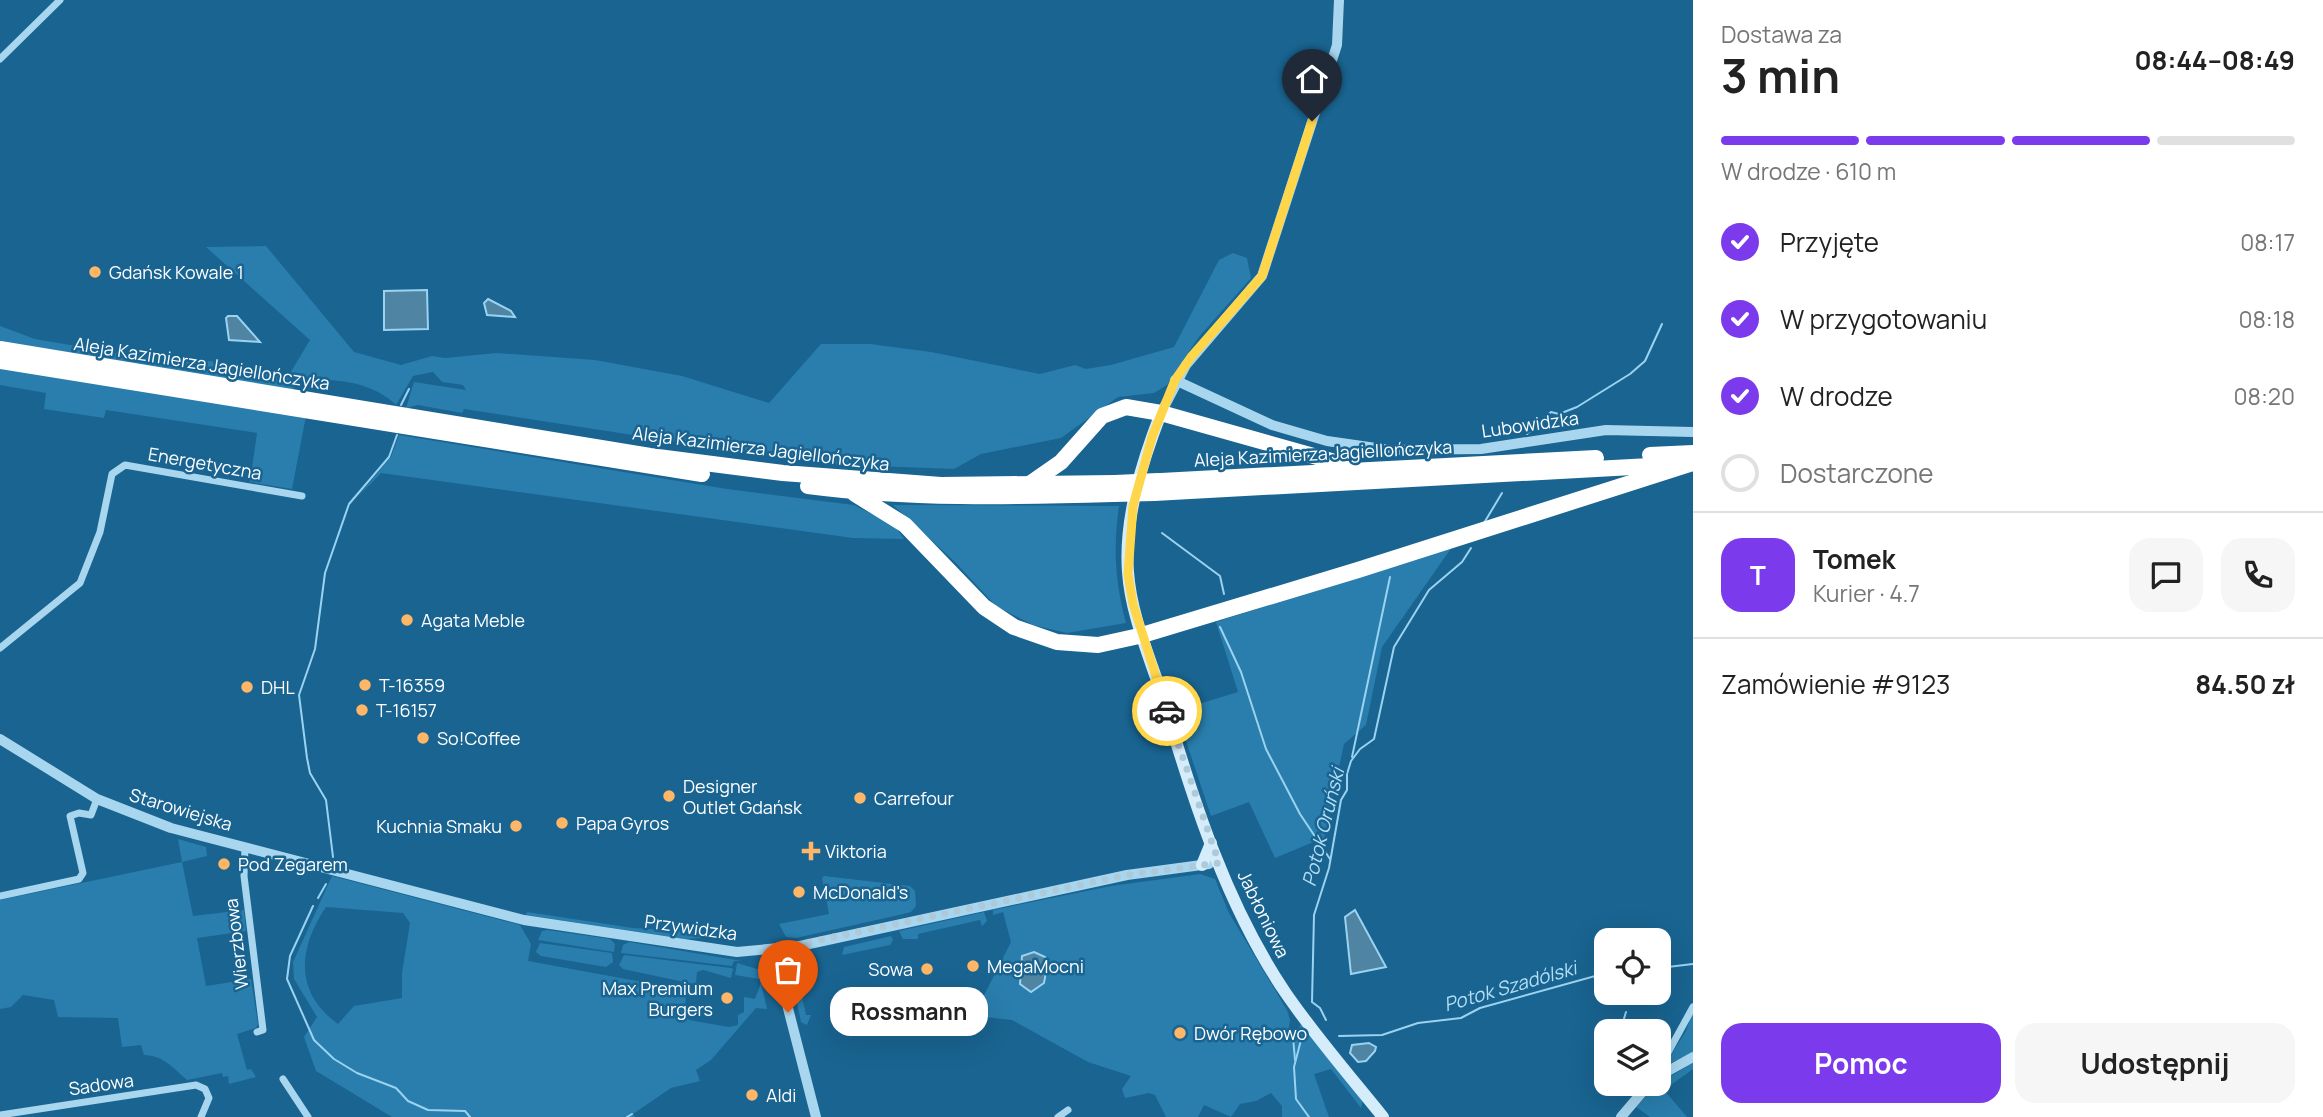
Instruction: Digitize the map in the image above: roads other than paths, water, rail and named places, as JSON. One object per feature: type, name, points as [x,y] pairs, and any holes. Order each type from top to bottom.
[{"type":"highway","name":"Aleja Kazimierza Jagiellończyka","points":[[0,349],[699,463],[845,479],[1114,489]]},
{"type":"highway","name":"Aleja Kazimierza Jagiellończyka","points":[[0,361],[609,461],[851,492],[990,497],[1692,460]]},
{"type":"highway","points":[[1028,485],[1061,462],[1102,416],[1126,407],[1161,413],[1361,470]]},
{"type":"highway","name":"Aleja Kazimierza Jagiellończyka","points":[[1156,487],[1361,470],[1692,460]]},
{"type":"highway","points":[[851,492],[905,525],[984,607],[1014,628],[1041,638],[1070,644],[1098,645],[1143,635],[1558,508],[1692,460]]},
{"type":"main road","name":"Jabłoniowa","points":[[1161,413],[1133,506],[1127,551],[1128,574],[1143,635],[1219,863],[1284,991],[1382,1117]]},
{"type":"main road","points":[[1202,864],[1211,843]]},
{"type":"street","points":[[0,59],[60,0]]},
{"type":"street","name":"Jabłoniowa","points":[[1161,413],[1175,380],[1191,357],[1262,276],[1337,45],[1339,0]]},
{"type":"street","name":"Lubowidzka","points":[[1175,380],[1272,425],[1327,441],[1390,450],[1481,449],[1617,430],[1693,432]]},
{"type":"street","name":"Energetyczna","points":[[0,648],[80,583],[100,532],[116,469],[125,466],[302,496]]},
{"type":"street","name":"Starowiejska","points":[[0,738],[97,799],[153,822],[325,868]]},
{"type":"street","points":[[0,897],[79,878],[83,873],[70,816],[79,813],[91,815],[97,799]]},
{"type":"street","name":"Wierzbowa","points":[[245,847],[244,876],[263,1030],[257,1032]]},
{"type":"street","name":"Przywidzka","points":[[325,868],[524,920],[737,952],[773,950],[1127,875],[1219,863]]},
{"type":"street","points":[[773,950],[816,1117]]},
{"type":"street","points":[[1671,1049],[1693,1007]]},
{"type":"street","points":[[1671,1067],[1693,1057]]},
{"type":"street","points":[[282,1079],[308,1117]]},
{"type":"street","name":"Sadowa","points":[[0,1115],[195,1085],[205,1089],[209,1098],[201,1117]]},
{"type":"street","points":[[1621,1117],[1639,1096]]},
{"type":"street","points":[[1058,1117],[1068,1110]]},
{"type":"waterway","name":"Potok Oruński","points":[[1527,434],[1551,412],[1559,414],[1577,407],[1630,374],[1645,361],[1662,324]]},
{"type":"waterway","points":[[401,405],[409,389]]},
{"type":"waterway","points":[[333,857],[326,800],[310,773],[299,695],[315,649],[325,573],[349,504],[389,457],[397,435]]},
{"type":"waterway","name":"Potok Oruński","points":[[1484,523],[1502,493]]},
{"type":"waterway","points":[[1162,533],[1220,576],[1224,594]]},
{"type":"waterway","name":"Potok Oruński","points":[[1326,1020],[1320,1008],[1312,1002],[1314,915],[1329,868],[1341,800],[1347,790],[1347,774],[1351,761],[1360,749],[1374,739],[1394,647],[1429,590],[1462,562],[1471,548]]},
{"type":"waterway","points":[[1352,757],[1390,577]]},
{"type":"waterway","points":[[1220,627],[1241,672],[1266,749],[1300,814],[1330,859]]},
{"type":"waterway","points":[[318,898],[326,884]]},
{"type":"waterway","points":[[313,906],[290,956],[287,979],[314,1040],[334,1059],[357,1073],[396,1088],[408,1101],[428,1110],[465,1111],[470,1117]]},
{"type":"waterway","name":"Potok Szadólski","points":[[1671,967],[1693,964]]},
{"type":"waterway","name":"Potok Szadólski","points":[[1339,1036],[1382,1035],[1418,1023],[1461,1018],[1480,1008],[1594,976]]},
{"type":"waterway","points":[[1624,1019],[1626,1012]]},
{"type":"waterway","points":[[1293,1037],[1295,1060]]},
{"type":"waterway","name":"Potok Oruński","points":[[1301,1040],[1294,1067],[1296,1099],[1309,1117]]},
{"type":"waterway","points":[[627,1117],[632,1114]]},
{"type":"place","name":"Gdańsk Kowale 1","points":[[95,272]]},
{"type":"place","name":"Agata Meble","points":[[407,620]]},
{"type":"place","name":"T-16359","points":[[365,685]]},
{"type":"place","name":"DHL","points":[[247,687]]},
{"type":"place","name":"T-16157","points":[[362,710]]},
{"type":"place","name":"So!Coffee","points":[[423,738]]},
{"type":"place","name":"Designer Outlet Gdańsk","points":[[669,796]]},
{"type":"place","name":"Carrefour","points":[[860,798]]},
{"type":"place","name":"Papa Gyros","points":[[562,823]]},
{"type":"place","name":"Kuchnia Smaku","points":[[516,826]]},
{"type":"place","name":"Viktoria","points":[[811,851]]},
{"type":"place","name":"Pod Zegarem","points":[[224,864]]},
{"type":"place","name":"McDonald's","points":[[799,892]]},
{"type":"place","name":"MegaMocni","points":[[973,966]]},
{"type":"place","name":"Sowa","points":[[927,969]]},
{"type":"place","name":"Max Premium Burgers","points":[[727,998]]},
{"type":"place","name":"Rossmann","points":[[788,1012]]},
{"type":"place","name":"Dwór Rębowo","points":[[1180,1033]]},
{"type":"place","name":"Aldi","points":[[752,1095]]}]
